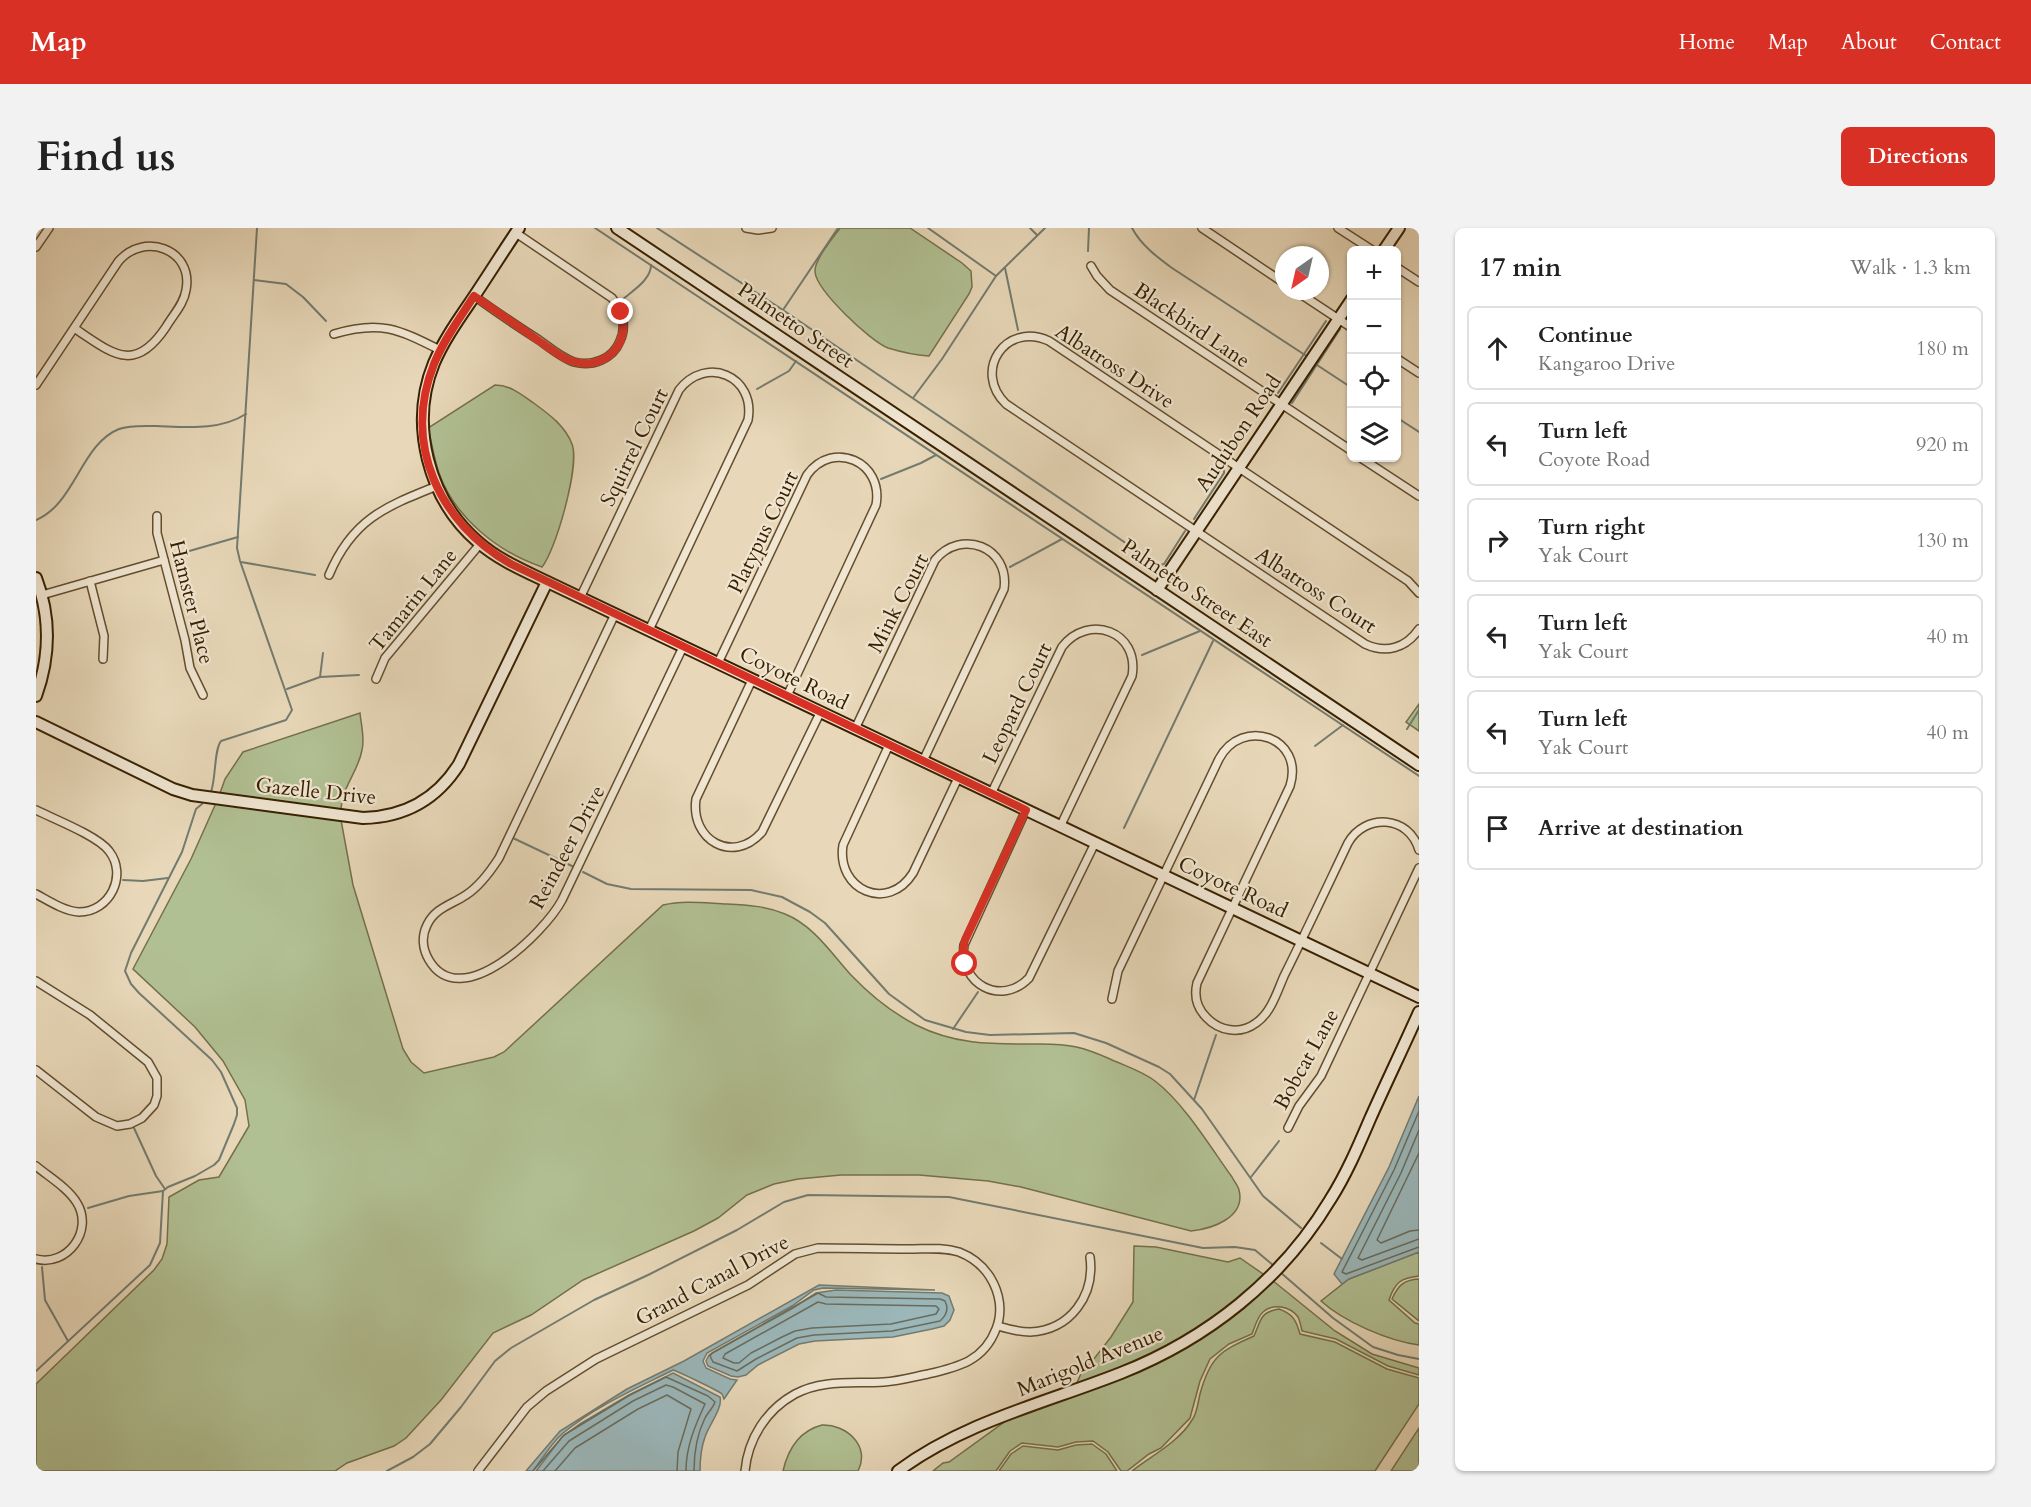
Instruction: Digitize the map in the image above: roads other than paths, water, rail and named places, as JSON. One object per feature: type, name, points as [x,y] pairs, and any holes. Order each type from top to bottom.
[{"type":"street","points":[[36,247],[49,228]]},
{"type":"street","name":"Palmetto Street","points":[[616,228],[953,454]]},
{"type":"street","points":[[746,228],[758,230],[772,228]]},
{"type":"street","points":[[1202,228],[1275,277]]},
{"type":"street","points":[[1338,228],[1366,246]]},
{"type":"street","points":[[1387,246],[1399,228]]},
{"type":"street","points":[[474,296],[554,351],[575,362],[587,364],[600,361],[611,354],[619,344],[623,334],[623,323],[615,303],[608,295],[518,230]]},
{"type":"street","name":"Coyote Road","points":[[518,230],[440,350],[427,387],[423,423],[427,458],[437,486],[455,517],[480,544],[511,564],[546,582],[1419,997]]},
{"type":"street","points":[[36,385],[74,328],[118,262],[130,251],[146,246],[156,246],[172,253],[180,262],[186,279],[184,296],[158,339],[146,351],[135,355],[118,354],[74,328]]},
{"type":"street","name":"Blackbird Lane","points":[[1091,266],[1101,282],[1110,290],[1347,449]]},
{"type":"street","points":[[1401,270],[1419,282]]},
{"type":"street","points":[[1310,300],[1347,325]]},
{"type":"street","name":"Audubon Road","points":[[1157,590],[1351,300]]},
{"type":"street","points":[[334,334],[364,327],[387,328],[410,334],[440,350]]},
{"type":"street","name":"Albatross Drive","points":[[1196,531],[1006,404],[993,383],[992,371],[998,353],[1005,345],[1019,338],[1034,336],[1049,341],[1239,467]]},
{"type":"street","points":[[1401,361],[1419,373]]},
{"type":"street","name":"Squirrel Court","points":[[580,598],[680,390],[688,381],[704,373],[728,376],[745,392],[749,408],[748,420],[649,630]]},
{"type":"street","name":"Palmetto Street East","points":[[953,454],[1419,765]]},
{"type":"street","name":"Platypus Court","points":[[718,663],[807,475],[825,460],[843,457],[854,460],[864,466],[872,476],[877,493],[876,505],[787,696]]},
{"type":"street","points":[[1367,462],[1419,496]]},
{"type":"street","points":[[1239,467],[1408,580],[1419,593]]},
{"type":"street","points":[[329,575],[342,549],[359,527],[392,504],[437,486]]},
{"type":"street","name":"Hamster Place","points":[[157,516],[157,533],[190,668],[202,695]]},
{"type":"street","name":"Albatross Court","points":[[1196,531],[1371,646],[1383,649],[1401,646],[1419,629]]},
{"type":"street","name":"Tamarin Lane","points":[[376,679],[385,658],[480,544]]},
{"type":"street","name":"Mink Court","points":[[855,729],[935,560],[949,548],[961,544],[973,544],[985,548],[1000,563],[1004,573],[1004,589],[923,761]]},
{"type":"street","points":[[42,595],[164,560]]},
{"type":"street","points":[[36,578],[46,616],[47,646],[45,666],[36,696]]},
{"type":"street","points":[[90,581],[104,636],[103,659]]},
{"type":"street","name":"Gazelle Drive","points":[[36,722],[173,789],[192,795],[357,818],[376,818],[400,813],[418,805],[436,792],[459,764],[546,582]]},
{"type":"street","name":"Reindeer Drive","points":[[615,614],[499,858],[475,888],[465,896],[442,907],[428,923],[423,936],[425,951],[432,965],[445,975],[466,978],[490,969],[522,947],[551,917],[562,900],[683,647]]},
{"type":"street","name":"Leopard Court","points":[[991,794],[1062,647],[1074,635],[1085,630],[1097,629],[1113,633],[1122,640],[1131,654],[1132,675],[1060,827]]},
{"type":"street","points":[[752,680],[696,799],[695,810],[699,825],[708,838],[716,844],[727,847],[743,846],[753,841],[762,832],[820,713]]},
{"type":"street","points":[[1112,999],[1118,971],[1163,876],[1224,751],[1236,741],[1246,737],[1262,736],[1273,740],[1283,747],[1293,769],[1292,781],[1198,979],[1196,988],[1199,1007],[1204,1015],[1216,1025],[1230,1030],[1242,1030],[1263,1018],[1348,843],[1359,829],[1375,822],[1393,823],[1408,831],[1419,850]]},
{"type":"street","points":[[889,745],[843,845],[842,859],[846,873],[861,889],[871,893],[893,891],[913,873],[958,778]]},
{"type":"street","points":[[36,810],[101,843],[112,855],[117,876],[109,897],[100,905],[89,910],[77,912],[66,909],[36,894]]},
{"type":"street","points":[[1026,810],[964,945],[967,969],[983,987],[994,991],[1005,991],[1021,986],[1029,978],[1095,843]]},
{"type":"street","name":"Bobcat Lane","points":[[1288,1128],[1299,1106],[1321,1076],[1419,868]]},
{"type":"street","points":[[36,981],[90,1015],[148,1062],[156,1078],[157,1096],[154,1105],[142,1118],[130,1124],[117,1126],[96,1117],[36,1070]]},
{"type":"street","name":"Marigold Avenue","points":[[898,1471],[935,1446],[974,1427],[1123,1373],[1164,1355],[1222,1318],[1270,1277],[1309,1233],[1345,1175],[1419,1012]]},
{"type":"street","points":[[36,1166],[75,1201],[82,1223],[79,1237],[65,1254],[49,1260],[36,1259]]},
{"type":"street","name":"Grand Canal Drive","points":[[478,1471],[527,1407],[546,1390],[596,1359],[748,1285],[795,1254],[806,1250],[819,1248],[943,1249],[964,1254],[982,1267],[994,1284],[1000,1309],[998,1326]]},
{"type":"street","points":[[746,1471],[750,1448],[758,1430],[772,1412],[792,1395],[826,1383],[897,1381],[961,1366],[984,1350],[998,1326],[1028,1332],[1064,1322],[1073,1315],[1088,1290],[1091,1270],[1089,1257]]},
{"type":"water","points":[[1419,1096],[1419,1252],[1349,1279],[1342,1284],[1334,1274],[1389,1167]]},
{"type":"water","points":[[819,1285],[935,1290],[823,1288],[814,1290],[792,1306],[707,1353],[703,1361],[706,1368],[737,1380],[724,1399],[719,1392],[673,1370],[615,1399],[574,1424],[554,1442],[533,1471],[526,1471],[560,1431],[627,1389],[684,1361]]},
{"type":"water","points":[[836,1290],[942,1293],[949,1296],[954,1310],[950,1320],[944,1326],[932,1329],[893,1337],[815,1341],[799,1344],[758,1365],[746,1375],[738,1377],[708,1366],[706,1361],[709,1355],[816,1293]]},
{"type":"water","points":[[673,1373],[720,1397],[718,1411],[704,1441],[700,1471],[536,1471],[562,1437],[580,1424],[629,1395]]},
{"type":"waterway","points":[[211,792],[217,751],[221,741],[286,720],[292,710],[237,548],[257,228]]},
{"type":"waterway","points":[[595,228],[1419,776]]},
{"type":"waterway","points":[[657,228],[783,310],[1158,565],[1164,564],[1185,531]]},
{"type":"waterway","points":[[783,310],[838,228]]},
{"type":"waterway","points":[[928,228],[996,276]]},
{"type":"waterway","points":[[1030,228],[1037,235]]},
{"type":"waterway","points":[[913,398],[942,359],[996,276],[1045,228]]},
{"type":"waterway","points":[[1088,251],[1089,228]]},
{"type":"waterway","points":[[1132,228],[1145,245],[1172,268],[1305,355]]},
{"type":"waterway","points":[[622,300],[648,276],[651,265]]},
{"type":"waterway","points":[[1005,268],[1018,330]]},
{"type":"waterway","points":[[254,280],[286,284],[303,297],[326,321]]},
{"type":"waterway","points":[[1278,393],[1326,321]]},
{"type":"waterway","points":[[1292,403],[1340,329]]},
{"type":"waterway","points":[[757,389],[789,371],[796,361]]},
{"type":"waterway","points":[[1317,365],[1347,385]]},
{"type":"waterway","points":[[36,520],[60,501],[95,447],[119,429],[137,426],[214,426],[246,414]]},
{"type":"waterway","points":[[1401,420],[1419,432]]},
{"type":"waterway","points":[[881,479],[936,455]]},
{"type":"waterway","points":[[1194,519],[1224,473],[1224,465]]},
{"type":"waterway","points":[[172,556],[238,537]]},
{"type":"waterway","points":[[1010,567],[1062,539]]},
{"type":"waterway","points":[[241,562],[315,575]]},
{"type":"waterway","points":[[1142,655],[1200,631]]},
{"type":"waterway","points":[[1124,828],[1213,641]]},
{"type":"waterway","points":[[320,677],[323,653]]},
{"type":"waterway","points":[[287,689],[320,677],[359,675]]},
{"type":"waterway","points":[[1407,729],[1419,710]]},
{"type":"waterway","points":[[1315,746],[1343,725]]},
{"type":"waterway","points":[[36,1371],[150,1265],[160,1243],[163,1191],[195,1176],[219,1160],[237,1115],[237,1108],[221,1072],[212,1060],[139,993],[131,984],[125,971],[131,953],[182,852],[196,809],[202,804]]},
{"type":"waterway","points":[[513,838],[574,867]]},
{"type":"waterway","points":[[583,872],[607,884],[631,889],[751,890],[782,897],[825,923],[889,994],[925,1020],[966,1032],[990,1035],[1074,1033],[1106,1043],[1159,1067],[1170,1074],[1202,1109],[1263,1196],[1301,1228]]},
{"type":"waterway","points":[[123,880],[143,881],[168,878]]},
{"type":"waterway","points":[[953,1029],[978,992]]},
{"type":"waterway","points":[[1194,1100],[1216,1035]]},
{"type":"waterway","points":[[134,1128],[156,1176],[165,1189]]},
{"type":"waterway","points":[[1251,1177],[1279,1141]]},
{"type":"waterway","points":[[88,1208],[129,1196],[163,1191]]},
{"type":"waterway","points":[[387,1471],[413,1457],[430,1444],[495,1361],[511,1348],[594,1300],[737,1230],[784,1202],[808,1195],[949,1197],[1203,1248],[1235,1247],[1255,1250],[1274,1266]]},
{"type":"waterway","points":[[1321,1243],[1342,1259]]},
{"type":"waterway","points":[[42,1267],[45,1300],[68,1341]]},
{"type":"waterway","points":[[1280,1272],[1333,1318],[1373,1347],[1419,1359]]}]
